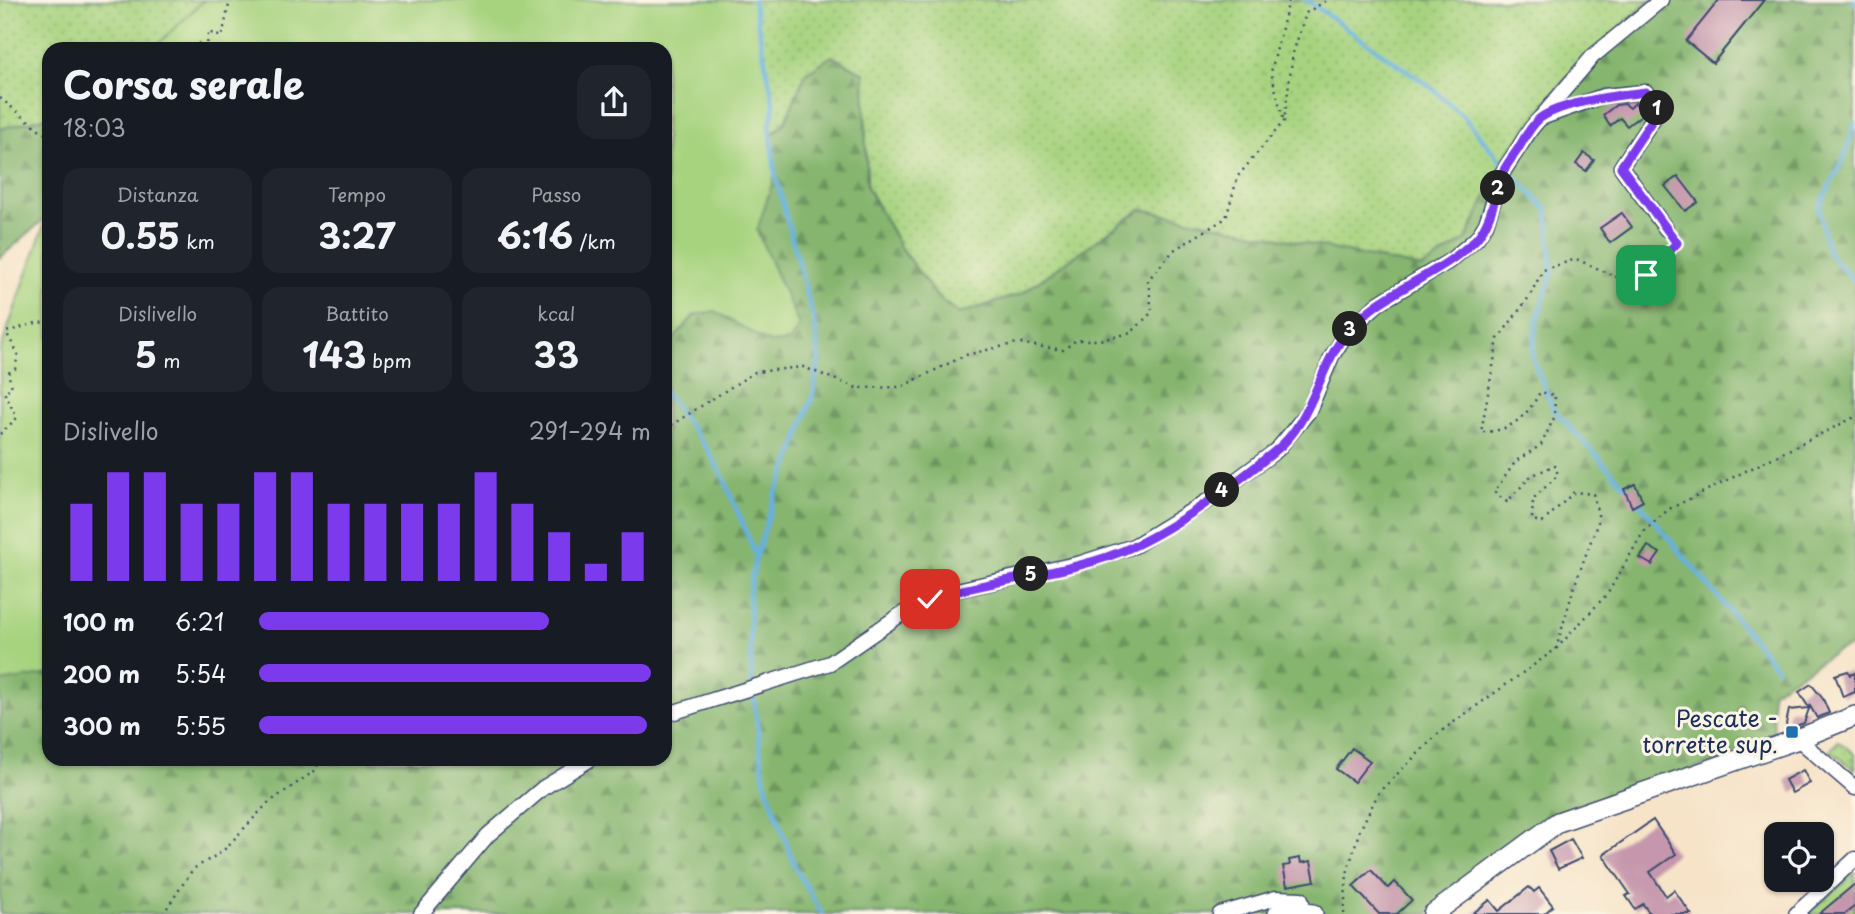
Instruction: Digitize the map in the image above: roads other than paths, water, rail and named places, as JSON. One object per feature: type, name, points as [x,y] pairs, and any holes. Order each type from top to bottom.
[{"type":"main road","points":[[1433,914],[1558,822],[1798,739],[1855,716]]},
{"type":"main road","points":[[1278,914],[1308,913]]},
{"type":"street","points":[[672,713],[830,663],[900,615],[930,599],[957,590],[1081,563],[1133,546],[1209,500],[1277,450],[1309,411],[1332,356],[1348,331],[1379,303],[1451,260],[1477,238],[1486,224],[1503,172],[1541,118],[1593,55],[1661,0]]},
{"type":"street","points":[[1541,118],[1603,96],[1646,92],[1659,110],[1621,167],[1666,229]]},
{"type":"street","points":[[1798,739],[1855,788]]},
{"type":"street","points":[[421,914],[488,835],[543,788],[579,766]]},
{"type":"street","points":[[1796,914],[1855,859]]},
{"type":"street","points":[[1220,914],[1276,898],[1301,899],[1308,913]]},
{"type":"waterway","points":[[752,683],[749,593],[756,557],[776,493],[790,462],[813,395],[819,359],[815,325],[775,174],[770,126],[774,106],[753,0]]},
{"type":"waterway","points":[[1306,0],[1432,88],[1464,117],[1503,164]]},
{"type":"waterway","points":[[1855,123],[1845,155],[1819,208],[1828,253],[1855,282]]},
{"type":"waterway","points":[[1509,170],[1548,211],[1552,273],[1537,320],[1532,357],[1553,409],[1629,490]]},
{"type":"waterway","points":[[672,402],[708,450],[724,479],[756,556]]},
{"type":"waterway","points":[[1637,500],[1777,668]]},
{"type":"waterway","points":[[753,692],[764,779],[795,867],[822,914]]},
{"type":"place","name":"Pescate - torrette sup.","points":[[1792,732]]}]
